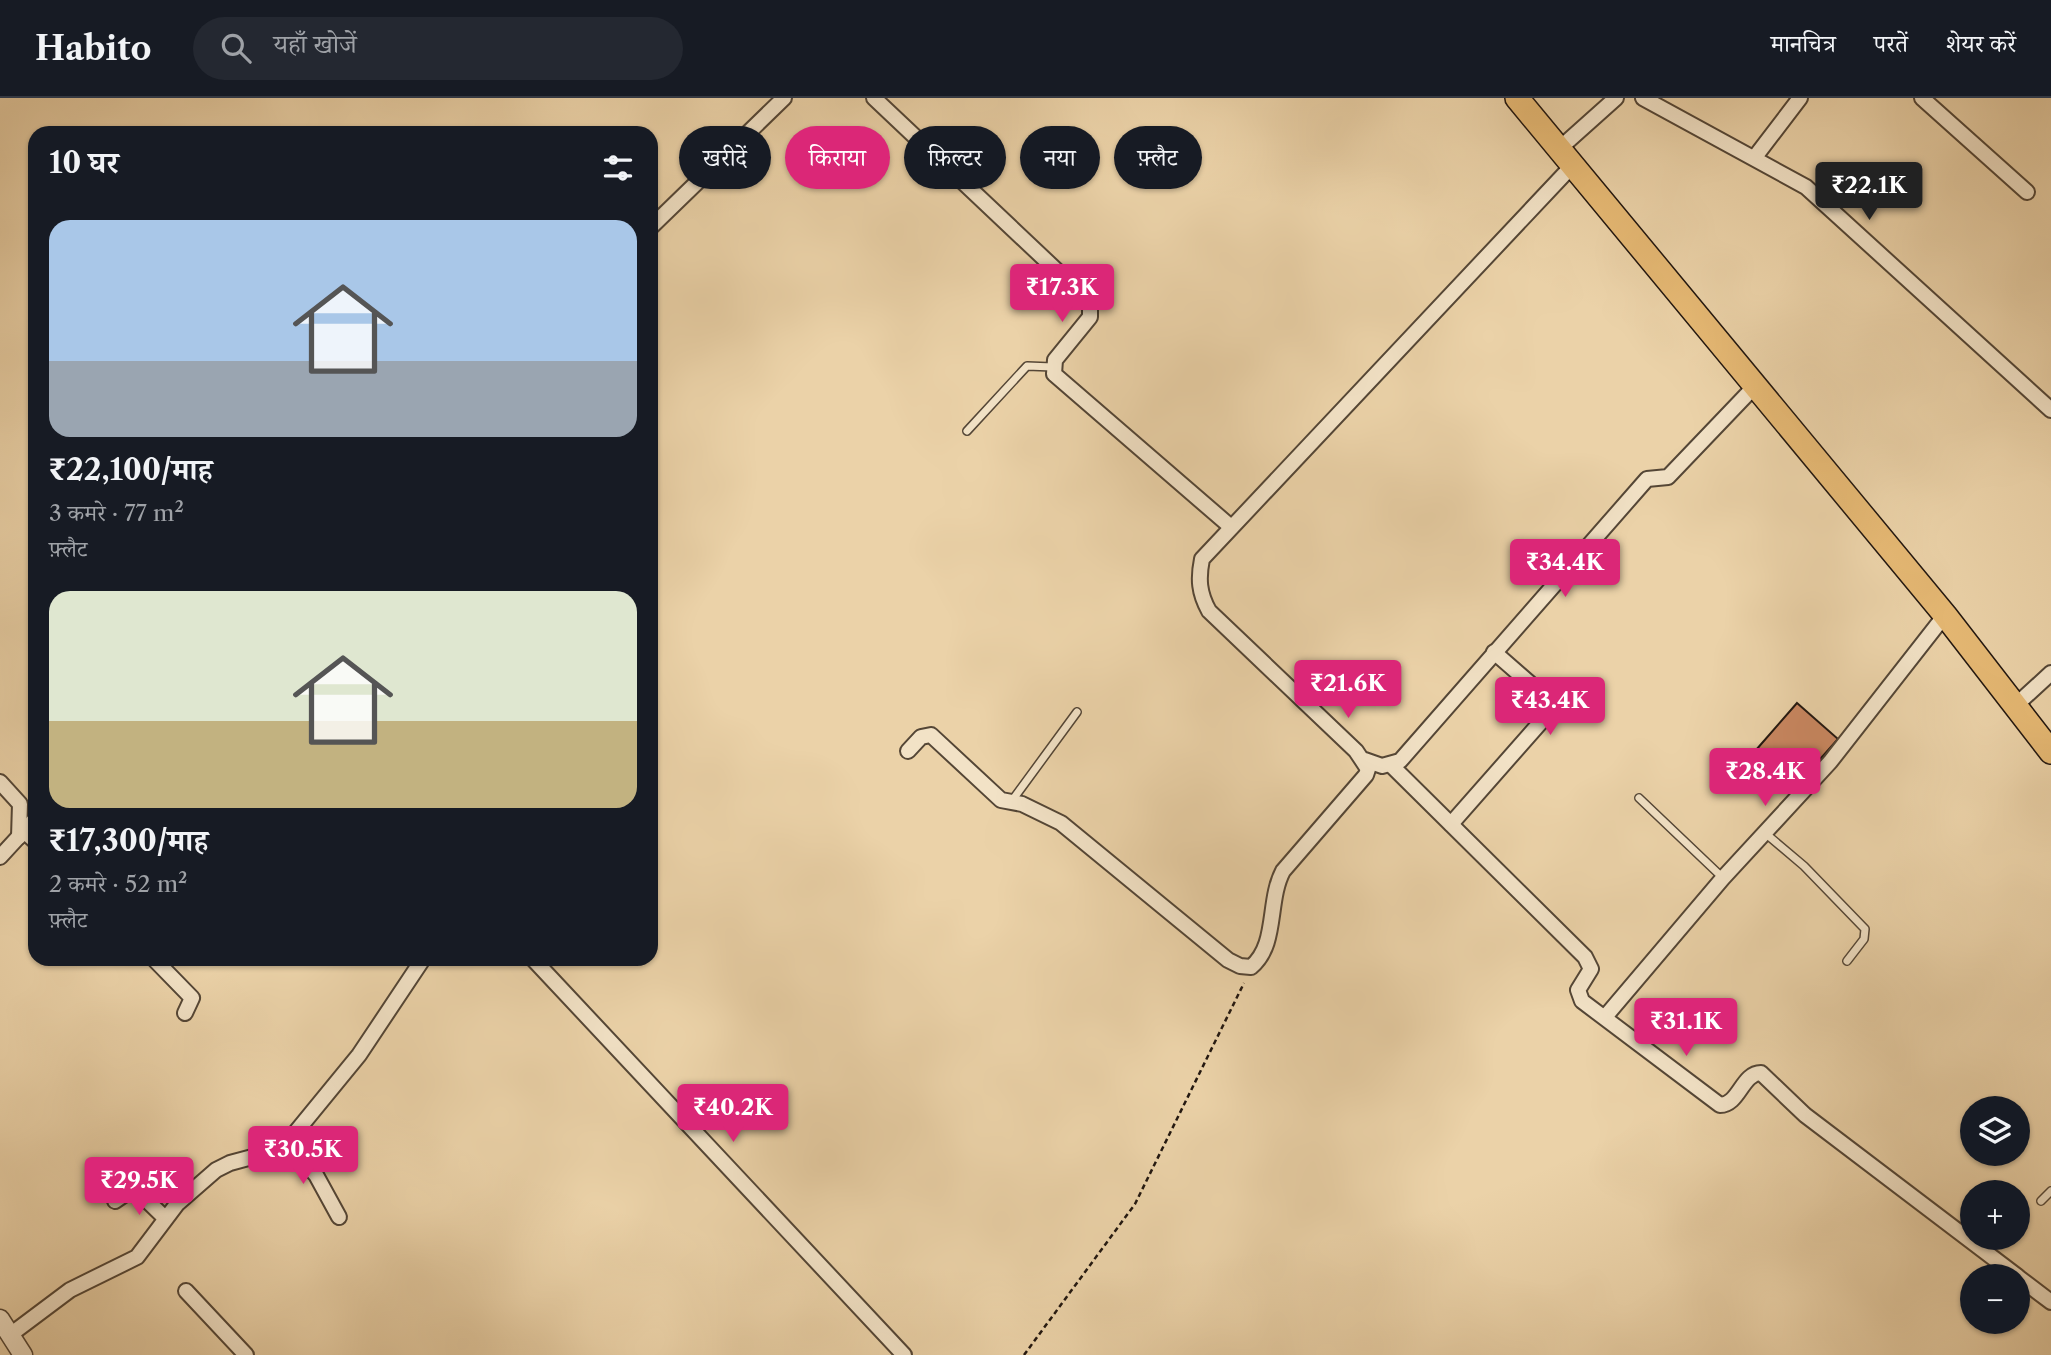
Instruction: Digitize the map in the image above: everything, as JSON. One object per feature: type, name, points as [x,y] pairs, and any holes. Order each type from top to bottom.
[{"type":"main road","points":[[1517,98],[1945,615],[2051,752]]},
{"type":"street","points":[[658,220],[784,98]]},
{"type":"street","points":[[874,98],[1090,302],[1090,317],[1055,360],[1053,367],[1059,379],[1231,527]]},
{"type":"street","points":[[1616,98],[1566,157],[1202,559],[1198,577],[1201,597],[1209,611],[1365,760],[1392,766],[1585,957],[1591,969],[1578,995],[1720,1105],[1730,1102],[1752,1075],[1761,1073],[1805,1115],[2001,1264]]},
{"type":"street","points":[[1643,98],[1806,187],[2051,410]]},
{"type":"street","points":[[1755,157],[1800,98]]},
{"type":"street","points":[[1922,98],[2027,192]]},
{"type":"street","points":[[1392,766],[1400,761],[1647,479],[1668,477],[1755,386]]},
{"type":"street","points":[[1605,1017],[1723,878],[1845,745],[1945,615]]},
{"type":"street","points":[[1451,824],[1547,715],[1550,706],[1549,700],[1494,652]]},
{"type":"street","points":[[2015,706],[2051,673]]},
{"type":"street","points":[[908,751],[921,737],[931,735],[1001,800],[1061,823],[1228,960],[1240,966],[1251,967],[1266,948],[1279,880],[1366,775],[1365,760]]},
{"type":"street","points":[[0,782],[20,804],[26,836],[0,856]]},
{"type":"street","points":[[162,966],[192,998],[185,1013]]},
{"type":"street","points":[[23,1355],[4,1327],[137,1257],[165,1218],[223,1165],[277,1152],[287,1143],[359,1055],[418,966]]},
{"type":"street","points":[[540,966],[904,1355]]},
{"type":"street","points":[[287,1143],[316,1175],[339,1217]]},
{"type":"street","points":[[115,1201],[134,1188],[165,1218]]},
{"type":"street","points":[[2030,1286],[2051,1302]]},
{"type":"street","points":[[186,1291],[246,1355]]},
{"type":"lane","points":[[967,431],[1027,366],[1053,367]]},
{"type":"lane","points":[[1011,802],[1077,712]]},
{"type":"lane","points":[[1639,798],[1723,878]]},
{"type":"lane","points":[[1765,833],[1804,866],[1865,929],[1864,939],[1847,961]]},
{"type":"lane","points":[[2040,1201],[2051,1191]]},
{"type":"path","points":[[1024,1355],[1135,1204],[1251,967]]},
{"type":"building","points":[[1797,703],[1838,739],[1797,785],[1756,750]]}]
